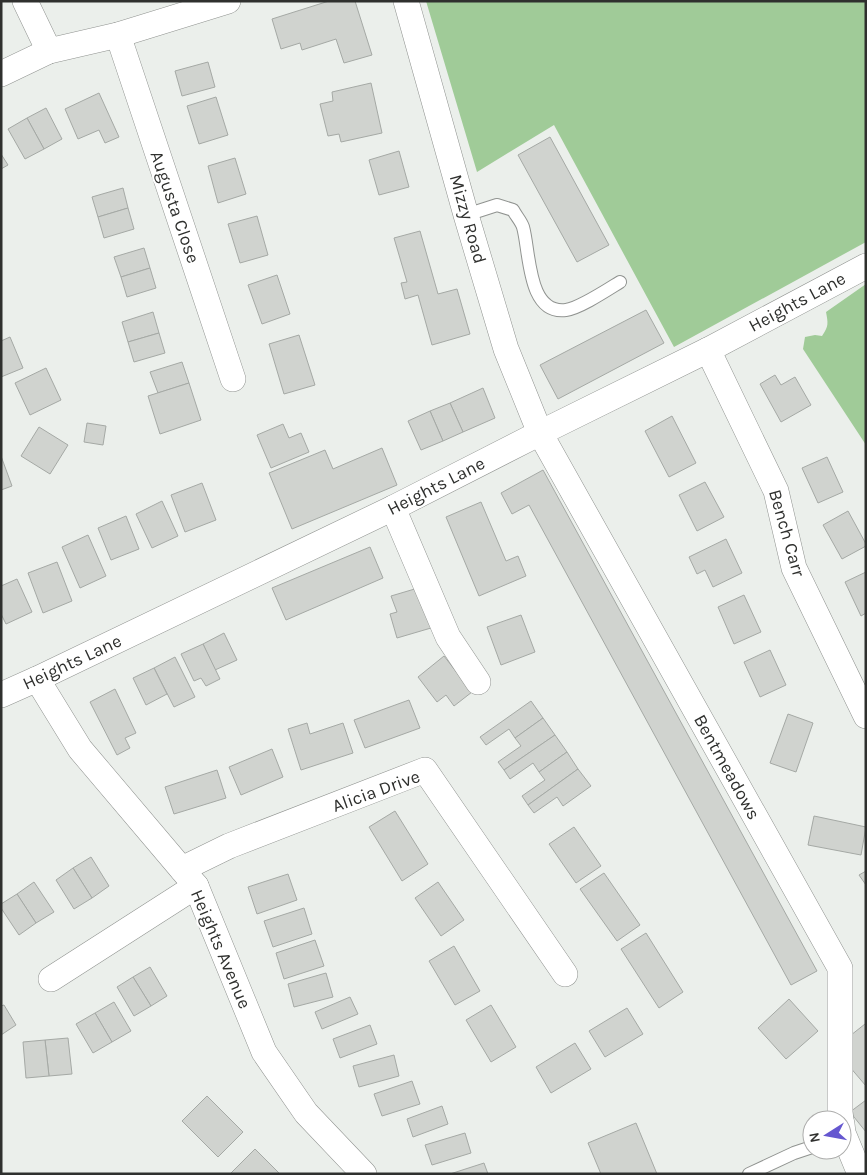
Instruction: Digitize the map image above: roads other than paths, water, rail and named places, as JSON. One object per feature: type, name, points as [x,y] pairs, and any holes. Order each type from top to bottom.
[{"type":"street","points":[[25,1],[49,51]]},
{"type":"street","name":"Mizzy Road","points":[[406,1],[506,349],[540,433]]},
{"type":"street","points":[[1,74],[49,51],[118,35],[220,4]]},
{"type":"street","name":"Augusta Close","points":[[118,35],[233,379]]},
{"type":"street","name":"Heights Lane","points":[[1,696],[394,508],[708,350],[866,266]]},
{"type":"street","name":"Bench Carr","points":[[708,350],[776,491],[794,568],[866,716]]},
{"type":"street","name":"Bentmeadows","points":[[540,433],[840,968],[840,1110]]},
{"type":"street","points":[[394,508],[448,638],[478,682]]},
{"type":"street","name":"Heights Avenue","points":[[37,679],[80,750],[189,877],[264,1052],[306,1113],[364,1174]]},
{"type":"street","name":"Alicia Drive","points":[[189,877],[228,846],[425,770],[565,974]]},
{"type":"street","points":[[51,979],[189,877]]},
{"type":"street","name":"Bentmeadows","points":[[852,1154],[860,1174]]},
{"type":"lane","points":[[466,215],[497,205],[513,210],[522,226],[537,294],[544,303],[555,309],[565,310],[578,306],[620,282]]},
{"type":"lane","points":[[750,1174],[802,1150]]}]
